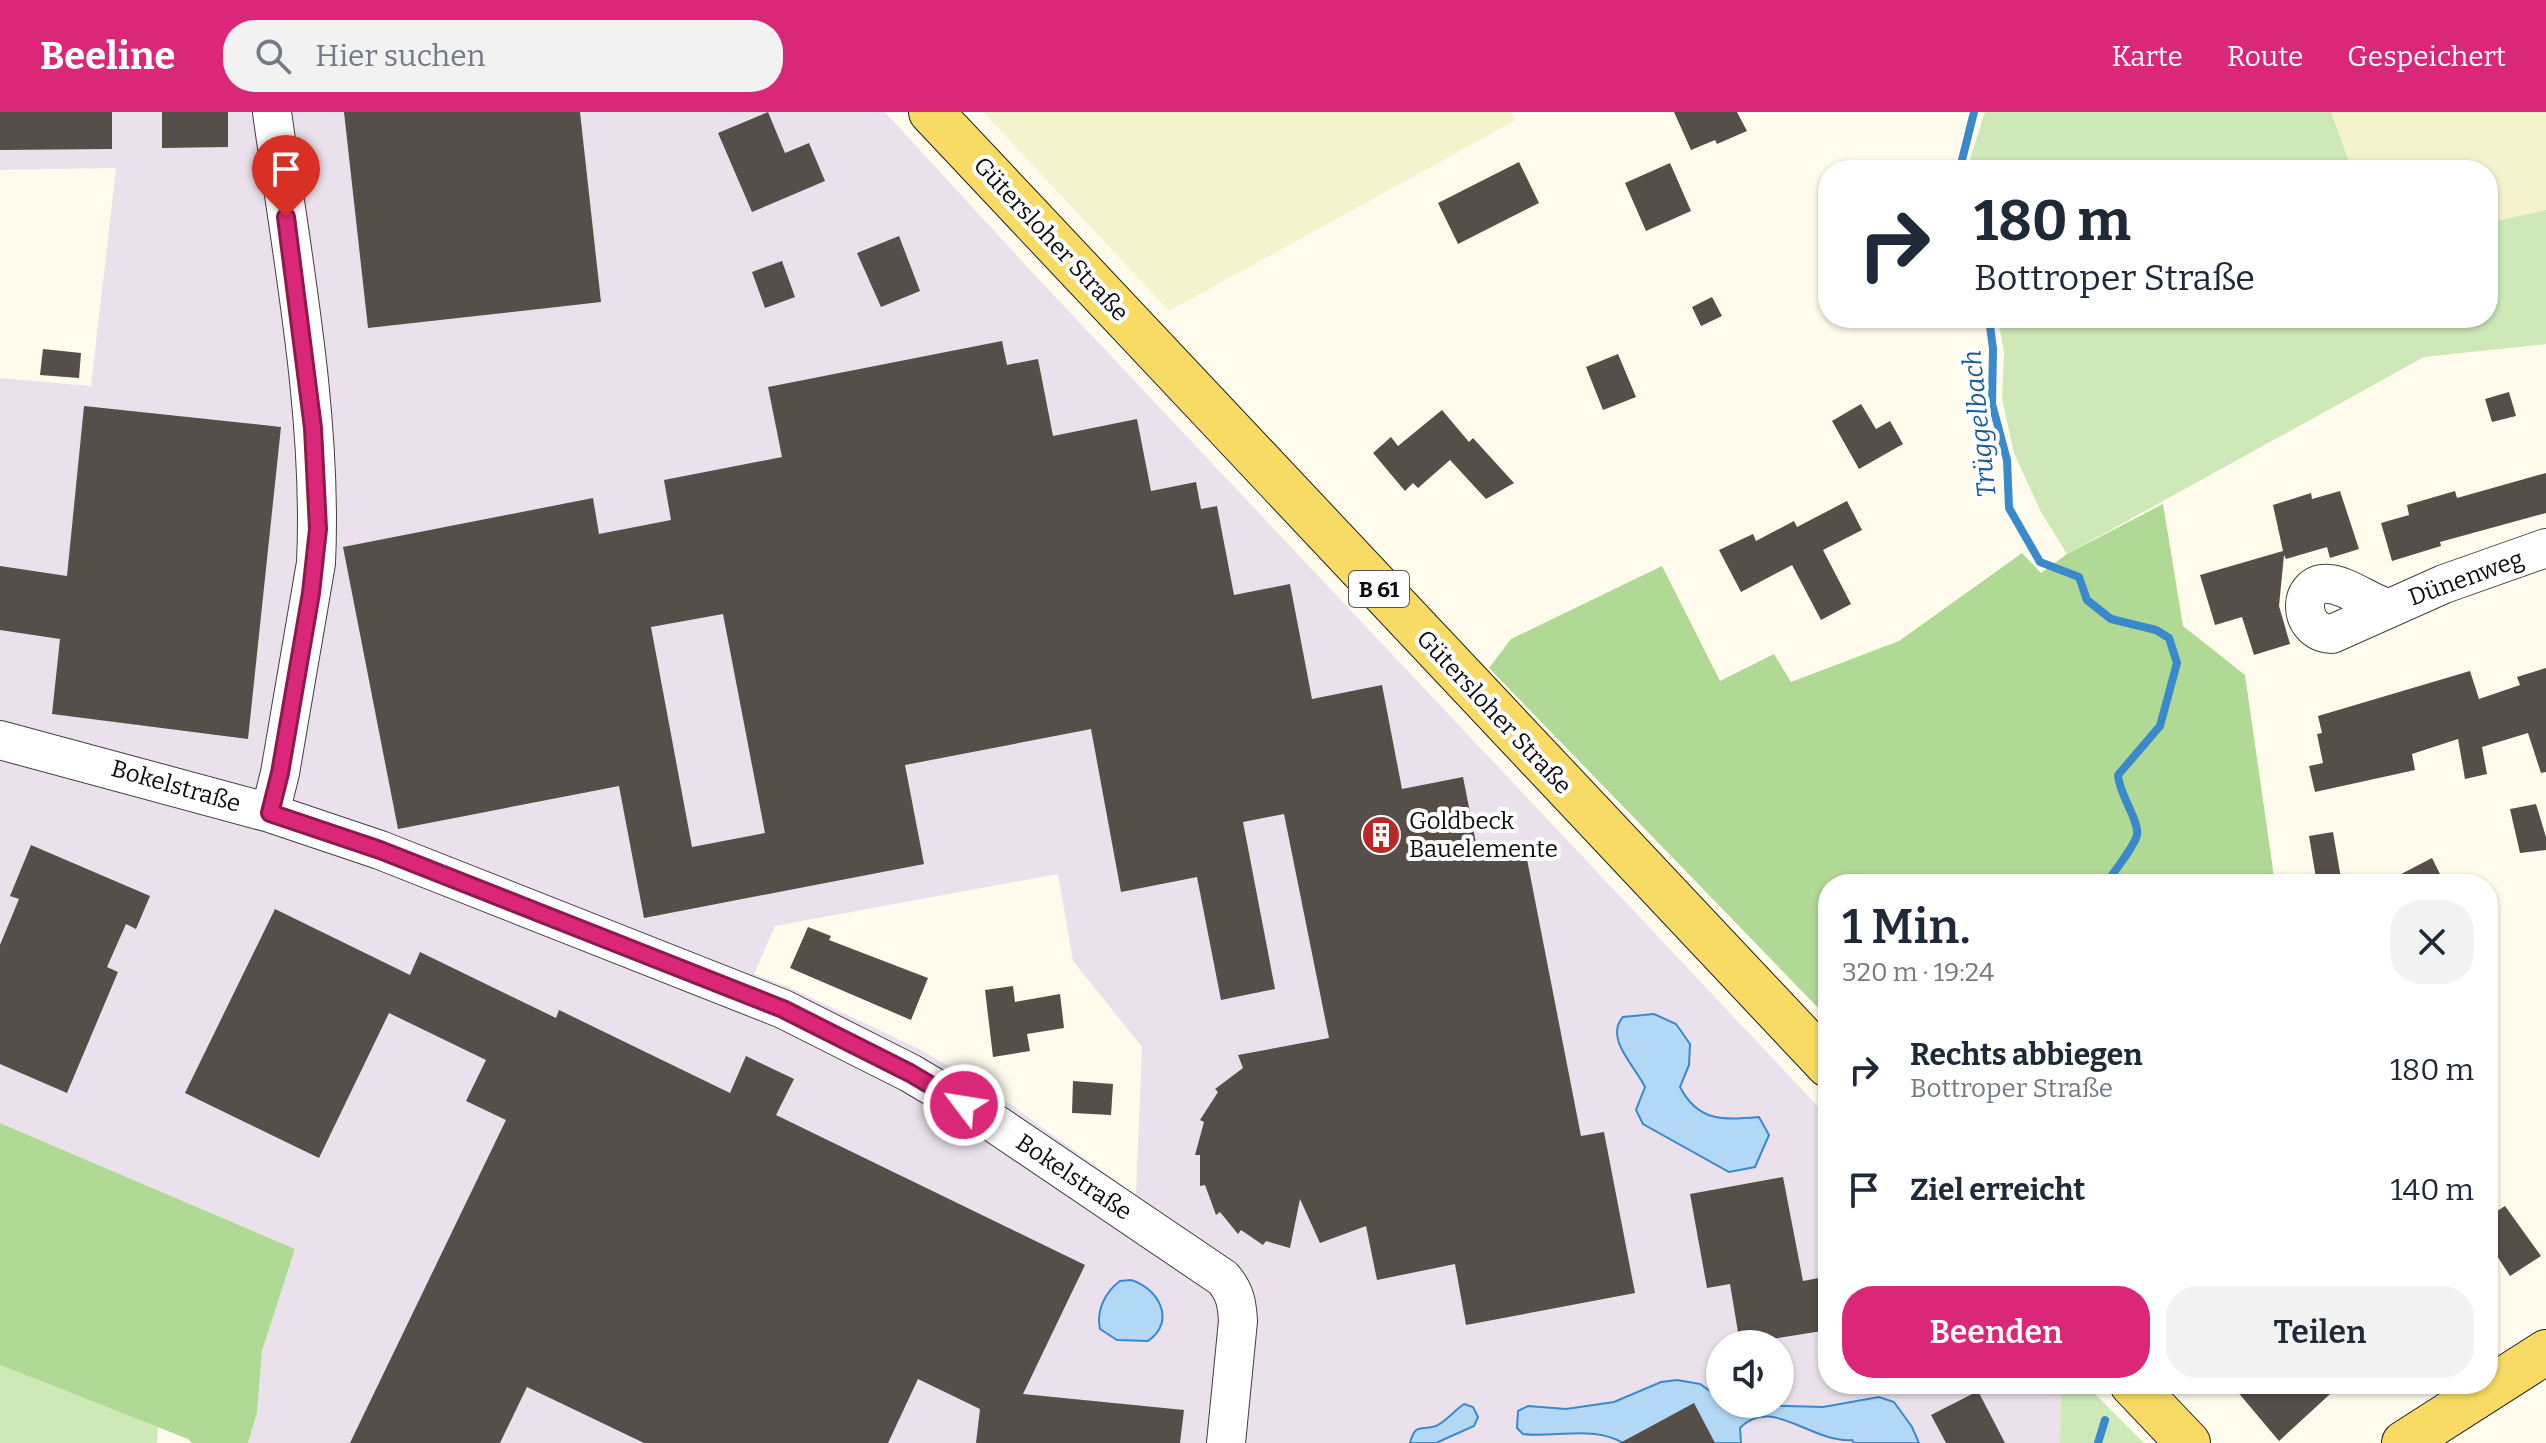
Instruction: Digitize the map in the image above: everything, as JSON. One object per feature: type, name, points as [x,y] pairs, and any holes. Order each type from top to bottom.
[{"type":"main road","name":"Gütersloher Straße","points":[[931,112],[1818,1054]]},
{"type":"main road","points":[[2498,1375],[2546,1352]]},
{"type":"main road","points":[[2141,1394],[2188,1443]]},
{"type":"main road","points":[[2404,1443],[2459,1394]]},
{"type":"street","points":[[270,813],[280,773],[311,593],[318,529],[318,480],[310,401],[272,112]]},
{"type":"street","name":"Dünenweg","points":[[2387,608],[2546,548]]},
{"type":"street","name":"Bokelstraße","points":[[0,740],[270,813],[380,850],[783,1009],[910,1073],[991,1121],[1223,1278],[1237,1302],[1238,1321],[1226,1443]]},
{"type":"shaded area","points":[[0,112],[885,112],[1818,1106],[1818,1394],[2061,1394],[2060,1443],[248,1443],[257,1413],[262,1351],[295,1249],[0,1123],[0,378],[91,386],[116,168],[0,170]],"holes":[[[1058,874],[1073,961],[1142,1047],[1136,1195],[1003,1099],[921,1050],[791,988],[754,974],[775,926]]]},
{"type":"green space","points":[[983,112],[1512,112],[1516,120],[1169,311]]},
{"type":"green space","points":[[1985,112],[2331,112],[2348,160],[1970,160]]},
{"type":"green space","points":[[2331,112],[2546,112],[2546,210],[2498,221],[2498,160],[2348,160]]},
{"type":"green space","points":[[2546,210],[2546,344],[2424,357],[2067,554],[2041,512],[2014,453],[2002,399],[2004,352],[2000,328],[2498,328],[2498,221]]},
{"type":"green space","points":[[2163,504],[2183,626],[2245,675],[2274,874],[1818,874],[1818,1008],[1489,668],[1511,639],[1662,566],[1720,681],[1774,654],[1791,682],[1899,641],[2022,553],[2041,573],[2067,554]]},
{"type":"green space","points":[[0,1123],[295,1249],[262,1351],[257,1413],[248,1443],[192,1443],[0,1365]]},
{"type":"green space","points":[[0,1365],[158,1427],[157,1443],[0,1443]]},
{"type":"green space","points":[[2061,1394],[2095,1394],[2144,1443],[2060,1443]]},
{"type":"water","points":[[1654,1014],[1676,1024],[1690,1044],[1689,1065],[1680,1087],[1695,1107],[1703,1113],[1723,1118],[1759,1117],[1769,1135],[1755,1167],[1729,1172],[1643,1124],[1636,1110],[1645,1087],[1623,1052],[1617,1034],[1623,1017]]},
{"type":"water","points":[[1131,1280],[1149,1290],[1160,1306],[1161,1324],[1148,1341],[1117,1340],[1100,1329],[1099,1315],[1106,1296],[1120,1281]]},
{"type":"water","points":[[1677,1380],[1700,1384],[1706,1388],[1706,1418],[1756,1418],[1740,1428],[1741,1443],[1623,1443],[1587,1433],[1523,1434],[1517,1428],[1518,1411],[1528,1406],[1566,1409],[1614,1402],[1661,1382]]},
{"type":"water","points":[[1879,1397],[1894,1402],[1919,1443],[1854,1443],[1852,1440],[1821,1435],[1778,1418],[1794,1418],[1794,1406],[1823,1407]]},
{"type":"water","points":[[1464,1404],[1473,1407],[1478,1417],[1474,1426],[1436,1443],[1410,1443],[1414,1432],[1439,1424]]},
{"type":"building","points":[[0,112],[112,112],[112,149],[0,150]]},
{"type":"building","points":[[162,112],[228,112],[228,147],[162,148]]},
{"type":"building","points":[[344,112],[580,112],[601,302],[368,328]]},
{"type":"building","points":[[768,112],[785,153],[809,143],[825,181],[752,212],[718,133]]},
{"type":"building","points":[[1674,112],[1737,112],[1747,131],[1717,144],[1715,140],[1691,150]]},
{"type":"building","points":[[1519,162],[1539,203],[1458,244],[1438,203]]},
{"type":"building","points":[[1670,163],[1691,211],[1646,231],[1625,183]]},
{"type":"building","points":[[899,236],[920,291],[881,307],[857,253]]},
{"type":"building","points":[[782,261],[795,297],[765,308],[752,272]]},
{"type":"building","points":[[1712,297],[1722,316],[1701,326],[1692,307]]},
{"type":"building","name":"Goldbeck Bauelemente","points":[[1002,341],[1007,365],[1038,359],[1053,436],[1137,419],[1151,491],[1196,482],[1201,509],[1217,506],[1234,595],[1290,584],[1312,699],[1382,685],[1402,789],[1463,777],[1479,858],[1525,849],[1581,1136],[1604,1132],[1635,1293],[1466,1325],[1455,1264],[1377,1280],[1366,1226],[1320,1243],[1300,1199],[1290,1248],[1266,1241],[1263,1245],[1241,1230],[1238,1234],[1220,1212],[1216,1215],[1205,1185],[1200,1186],[1200,1155],[1195,1155],[1204,1122],[1200,1120],[1218,1092],[1215,1089],[1243,1068],[1238,1055],[1329,1038],[1284,814],[1243,822],[1275,989],[1221,1000],[1197,877],[1121,892],[1091,729],[905,765],[924,864],[644,918],[619,786],[398,829],[343,547],[593,498],[599,534],[671,520],[664,480],[782,457],[768,387]],"holes":[[[723,614],[765,833],[692,847],[651,627]]]},
{"type":"building","points":[[43,349],[81,353],[79,378],[40,375]]},
{"type":"building","points":[[1618,354],[1636,397],[1603,410],[1586,367]]},
{"type":"building","points":[[2509,392],[2516,416],[2492,422],[2485,399]]},
{"type":"building","points":[[1861,404],[1876,429],[1890,421],[1903,444],[1859,469],[1832,421]]},
{"type":"building","points":[[84,406],[281,427],[248,739],[52,714],[60,639],[0,630],[0,566],[67,576]]},
{"type":"building","points":[[1442,410],[1469,442],[1473,438],[1514,483],[1486,499],[1450,460],[1418,488],[1413,483],[1405,491],[1373,453],[1391,437],[1398,446]]},
{"type":"building","points":[[2546,473],[2546,513],[2440,542],[2441,546],[2392,561],[2381,523],[2409,515],[2407,505],[2455,491],[2457,498]]},
{"type":"building","points":[[2340,491],[2359,549],[2330,558],[2327,547],[2286,559],[2284,555],[2279,606],[2290,644],[2254,655],[2242,617],[2215,625],[2200,575],[2283,551],[2273,505],[2311,493],[2312,499]]},
{"type":"building","points":[[1847,501],[1862,530],[1823,550],[1851,604],[1821,620],[1792,565],[1741,592],[1719,550],[1753,534],[1756,541],[1794,521],[1797,527]]},
{"type":"building","points":[[2546,668],[2546,772],[2541,773],[2528,733],[2482,747],[2487,774],[2465,779],[2458,739],[2412,754],[2415,770],[2315,792],[2309,766],[2323,763],[2317,734],[2322,733],[2318,716],[2470,671],[2479,699],[2520,685],[2517,677]]},
{"type":"building","points":[[2536,804],[2546,837],[2546,850],[2520,853],[2510,809]]},
{"type":"building","points":[[2333,832],[2340,874],[2315,874],[2309,836]]},
{"type":"building","points":[[31,845],[150,896],[136,929],[126,924],[107,967],[118,972],[67,1093],[0,1064],[0,945],[19,899],[10,896]]},
{"type":"building","points":[[2432,858],[2440,874],[2401,874]]},
{"type":"building","points":[[275,909],[410,975],[420,952],[556,1018],[559,1010],[730,1093],[746,1056],[794,1079],[776,1115],[1085,1265],[1023,1394],[1184,1410],[1180,1443],[976,1443],[980,1409],[918,1379],[888,1443],[644,1443],[527,1387],[500,1443],[350,1443],[506,1120],[466,1101],[486,1060],[389,1013],[319,1158],[185,1093]]},
{"type":"building","points":[[808,927],[831,936],[829,940],[928,978],[911,1020],[790,968]]},
{"type":"building","points":[[1013,986],[1015,1002],[1060,994],[1064,1028],[1027,1034],[1030,1051],[993,1057],[985,990]]},
{"type":"building","points":[[1073,1081],[1113,1084],[1111,1115],[1072,1113]]},
{"type":"building","points":[[1783,1177],[1803,1281],[1818,1278],[1818,1332],[1794,1335],[1794,1330],[1738,1330],[1730,1284],[1707,1288],[1690,1194]]},
{"type":"building","points":[[2505,1206],[2541,1256],[2510,1276],[2498,1257],[2498,1211]]},
{"type":"building","points":[[1972,1394],[1980,1394],[2005,1443],[1946,1443],[1931,1415]]},
{"type":"building","points":[[2239,1394],[2330,1394],[2279,1441]]},
{"type":"building","points":[[1694,1403],[1715,1443],[1620,1443]]},
{"type":"waterway","name":"Trüggelbach","points":[[1962,160],[1974,112]]},
{"type":"waterway","name":"Trüggelbach","points":[[1990,328],[1992,404],[2007,460],[2009,508],[2040,562],[2079,577],[2087,600],[2111,619],[2156,630],[2169,638],[2177,663],[2160,726],[2118,775],[2137,835],[2113,874]]},
{"type":"waterway","name":"Trüggelbach","points":[[2098,1443],[2105,1420]]},
{"type":"place","name":"Goldbeck Bauelemente","points":[[1381,835]]},
{"type":"route","points":[[286,217],[313,428],[318,480],[318,529],[311,593],[280,773],[270,813],[380,850],[783,1009],[910,1073],[964,1105]]}]
